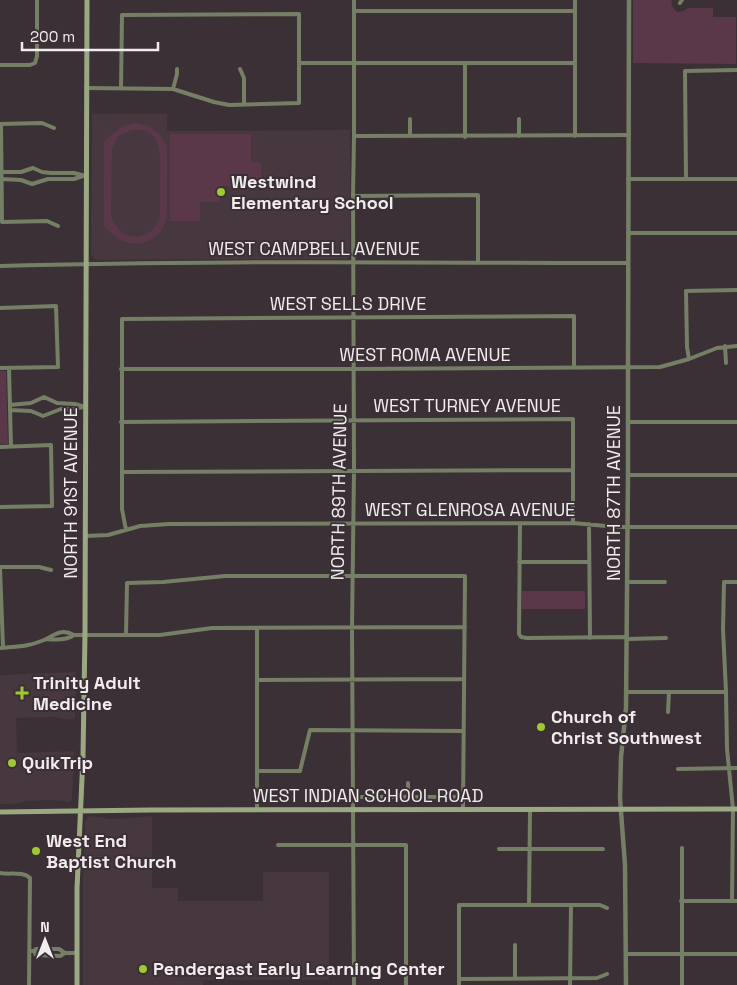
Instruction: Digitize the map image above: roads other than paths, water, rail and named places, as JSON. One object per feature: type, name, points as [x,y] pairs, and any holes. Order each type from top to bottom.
[{"type":"main road","name":"NORTH 91ST AVENUE","points":[[76,985],[85,634],[87,0]]},
{"type":"main road","name":"WEST INDIAN SCHOOL ROAD","points":[[0,812],[735,809]]},
{"type":"street","points":[[0,65],[30,65],[35,63],[37,56],[37,0]]},
{"type":"street","name":"NORTH 89TH AVENUE","points":[[354,0],[354,470],[352,575],[354,985]]},
{"type":"street","points":[[575,0],[575,136]]},
{"type":"street","name":"NORTH 87TH AVENUE","points":[[626,985],[625,865],[621,809],[621,757],[626,718],[627,638],[629,0]]},
{"type":"street","points":[[354,11],[575,11]]},
{"type":"street","points":[[86,88],[173,89],[229,105],[299,103],[299,14],[122,14],[121,88]]},
{"type":"street","points":[[299,63],[575,63]]},
{"type":"street","points":[[465,63],[465,136]]},
{"type":"street","points":[[173,89],[177,69]]},
{"type":"street","points":[[240,69],[244,78],[244,104]]},
{"type":"street","points":[[686,180],[685,71],[737,70]]},
{"type":"street","points":[[410,119],[410,136]]},
{"type":"street","points":[[519,119],[519,136]]},
{"type":"street","points":[[54,128],[42,123],[0,124],[2,172],[1,222],[47,221],[58,226]]},
{"type":"street","points":[[354,136],[629,136]]},
{"type":"street","points":[[2,172],[21,172],[33,168],[42,172],[74,172],[86,176]]},
{"type":"street","points":[[21,172],[21,180]]},
{"type":"street","points":[[2,179],[21,180],[32,184],[48,179],[74,179],[86,176]]},
{"type":"street","points":[[628,179],[737,179]]},
{"type":"street","points":[[353,196],[478,195],[478,263]]},
{"type":"street","points":[[628,233],[737,233]]},
{"type":"street","name":"WEST CAMPBELL AVENUE","points":[[0,266],[85,264],[628,263]]},
{"type":"street","points":[[688,359],[686,291],[737,290]]},
{"type":"street","points":[[0,308],[56,306],[58,366],[0,368]]},
{"type":"street","name":"WEST SELLS DRIVE","points":[[121,369],[122,319],[574,316],[574,368]]},
{"type":"street","points":[[725,346],[726,362]]},
{"type":"street","name":"WEST ROMA AVENUE","points":[[121,369],[660,367],[725,346],[737,346]]},
{"type":"street","points":[[10,368],[11,446]]},
{"type":"street","points":[[121,369],[122,509],[126,530]]},
{"type":"street","points":[[10,407],[34,402],[44,397],[58,403],[75,404],[85,407]]},
{"type":"street","points":[[34,402],[35,412]]},
{"type":"street","points":[[10,407],[35,412],[43,416],[56,410],[74,410],[85,407]]},
{"type":"street","name":"WEST TURNEY AVENUE","points":[[121,422],[573,419],[573,470]]},
{"type":"street","points":[[628,422],[737,422]]},
{"type":"street","points":[[0,447],[51,445],[52,506],[0,508]]},
{"type":"street","points":[[122,472],[573,470],[574,523]]},
{"type":"street","points":[[628,475],[737,475]]},
{"type":"street","points":[[520,523],[519,634],[522,637],[666,638]]},
{"type":"street","name":"WEST GLENROSA AVENUE","points":[[85,536],[108,535],[147,525],[169,524],[574,523],[628,527],[737,527]]},
{"type":"street","points":[[589,524],[590,638]]},
{"type":"street","points":[[519,562],[589,562]]},
{"type":"street","points":[[51,570],[39,566],[0,568],[1,648],[18,647],[46,639],[70,638],[74,635],[160,635],[212,628],[464,627]]},
{"type":"street","points":[[126,635],[127,583],[163,582],[225,576],[465,576],[464,809]]},
{"type":"street","points":[[627,582],[665,582]]},
{"type":"street","points":[[681,901],[734,902],[735,809],[728,768],[727,749],[724,582],[737,582]]},
{"type":"street","points":[[257,628],[257,810]]},
{"type":"street","points":[[257,680],[464,679]]},
{"type":"street","points":[[626,692],[726,692]]},
{"type":"street","points":[[668,712],[669,692]]},
{"type":"street","points":[[257,771],[300,771],[310,730],[464,731]]},
{"type":"street","points":[[678,769],[737,768]]},
{"type":"street","name":"WEST INDIAN SCHOOL ROAD","points":[[408,783],[408,797]]},
{"type":"street","name":"WEST INDIAN SCHOOL ROAD","points":[[352,797],[464,797]]},
{"type":"street","points":[[529,905],[530,810]]},
{"type":"street","points":[[278,845],[406,844],[406,985]]},
{"type":"street","points":[[682,848],[682,985]]},
{"type":"street","points":[[499,849],[603,849]]},
{"type":"street","points":[[0,873],[23,874],[30,878],[31,951],[29,985]]},
{"type":"street","points":[[459,985],[459,904],[600,905],[607,908]]},
{"type":"street","points":[[570,985],[571,905]]},
{"type":"street","points":[[515,978],[516,945]]},
{"type":"street","points":[[31,951],[36,949],[59,949],[65,953],[77,953]]},
{"type":"street","points":[[626,954],[737,954]]},
{"type":"street","points":[[459,979],[570,979],[597,978],[607,974]]},
{"type":"place","name":"Westwind Elementary School","points":[[221,192]]},
{"type":"place","name":"Trinity Adult Medicine","points":[[22,693]]},
{"type":"place","name":"Church of Christ Southwest","points":[[541,727]]},
{"type":"place","name":"QuikTrip","points":[[12,763]]},
{"type":"place","name":"West End Baptist Church","points":[[36,851]]},
{"type":"place","name":"Pendergast Early Learning Center","points":[[143,969]]}]
